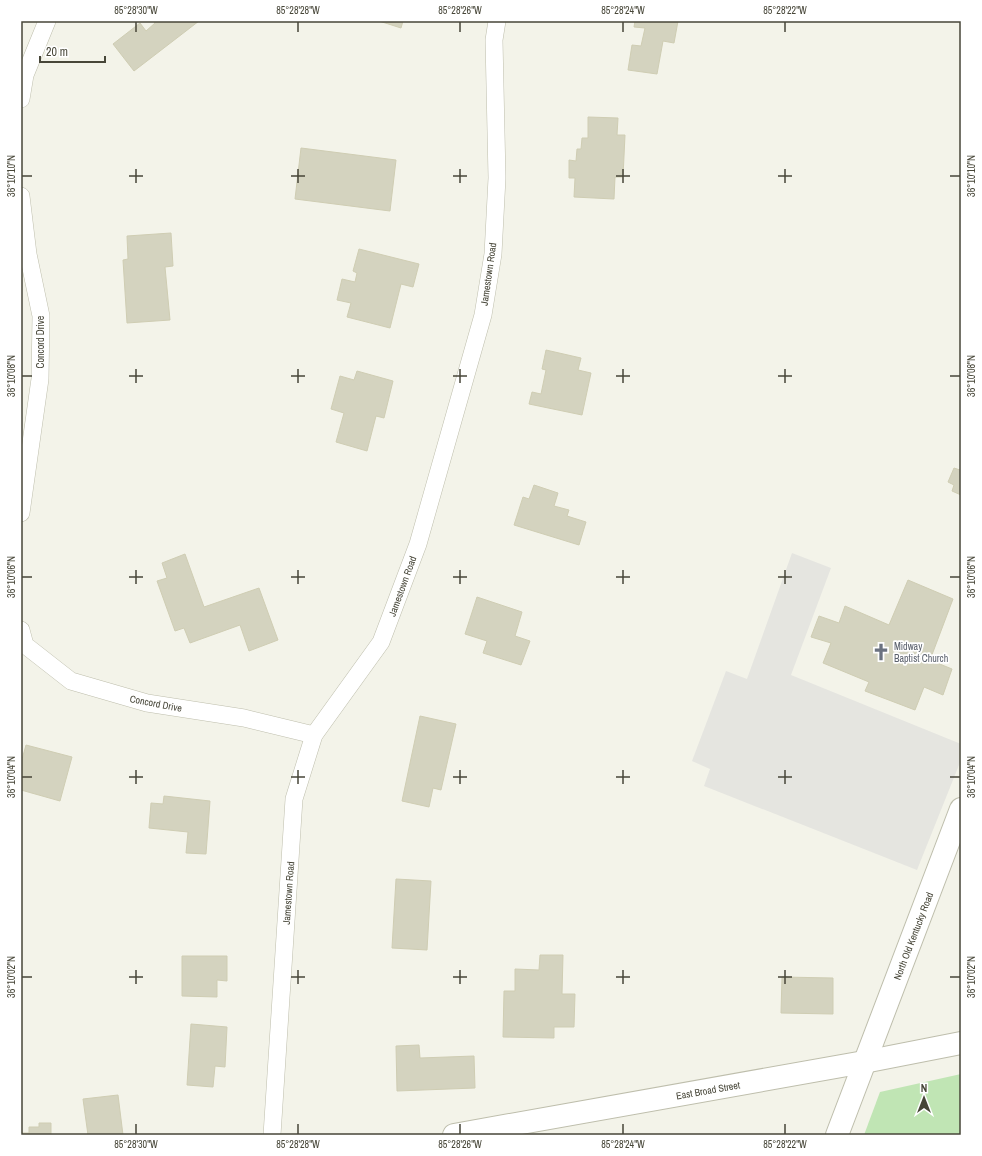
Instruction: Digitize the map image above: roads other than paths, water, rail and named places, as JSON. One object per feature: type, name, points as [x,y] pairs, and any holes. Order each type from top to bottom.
[{"type":"street","points":[[21,99],[25,75],[46,21]]},
{"type":"street","name":"Jamestown Road","points":[[272,1135],[294,799],[314,735],[382,642],[418,544],[483,315],[493,254],[497,178],[494,40],[497,21]]},
{"type":"street","name":"Concord Drive","points":[[21,196],[28,254],[42,316],[40,379],[21,513]]},
{"type":"street","name":"Concord Drive","points":[[22,641],[71,681],[147,703],[244,718],[314,735]]},
{"type":"street","name":"North Old Kentucky Road","points":[[837,1135],[961,809]]},
{"type":"street","name":"East Broad Street","points":[[454,1135],[864,1062],[961,1043]]},
{"type":"place","name":"Midway Baptist Church","points":[[881,652]]}]
